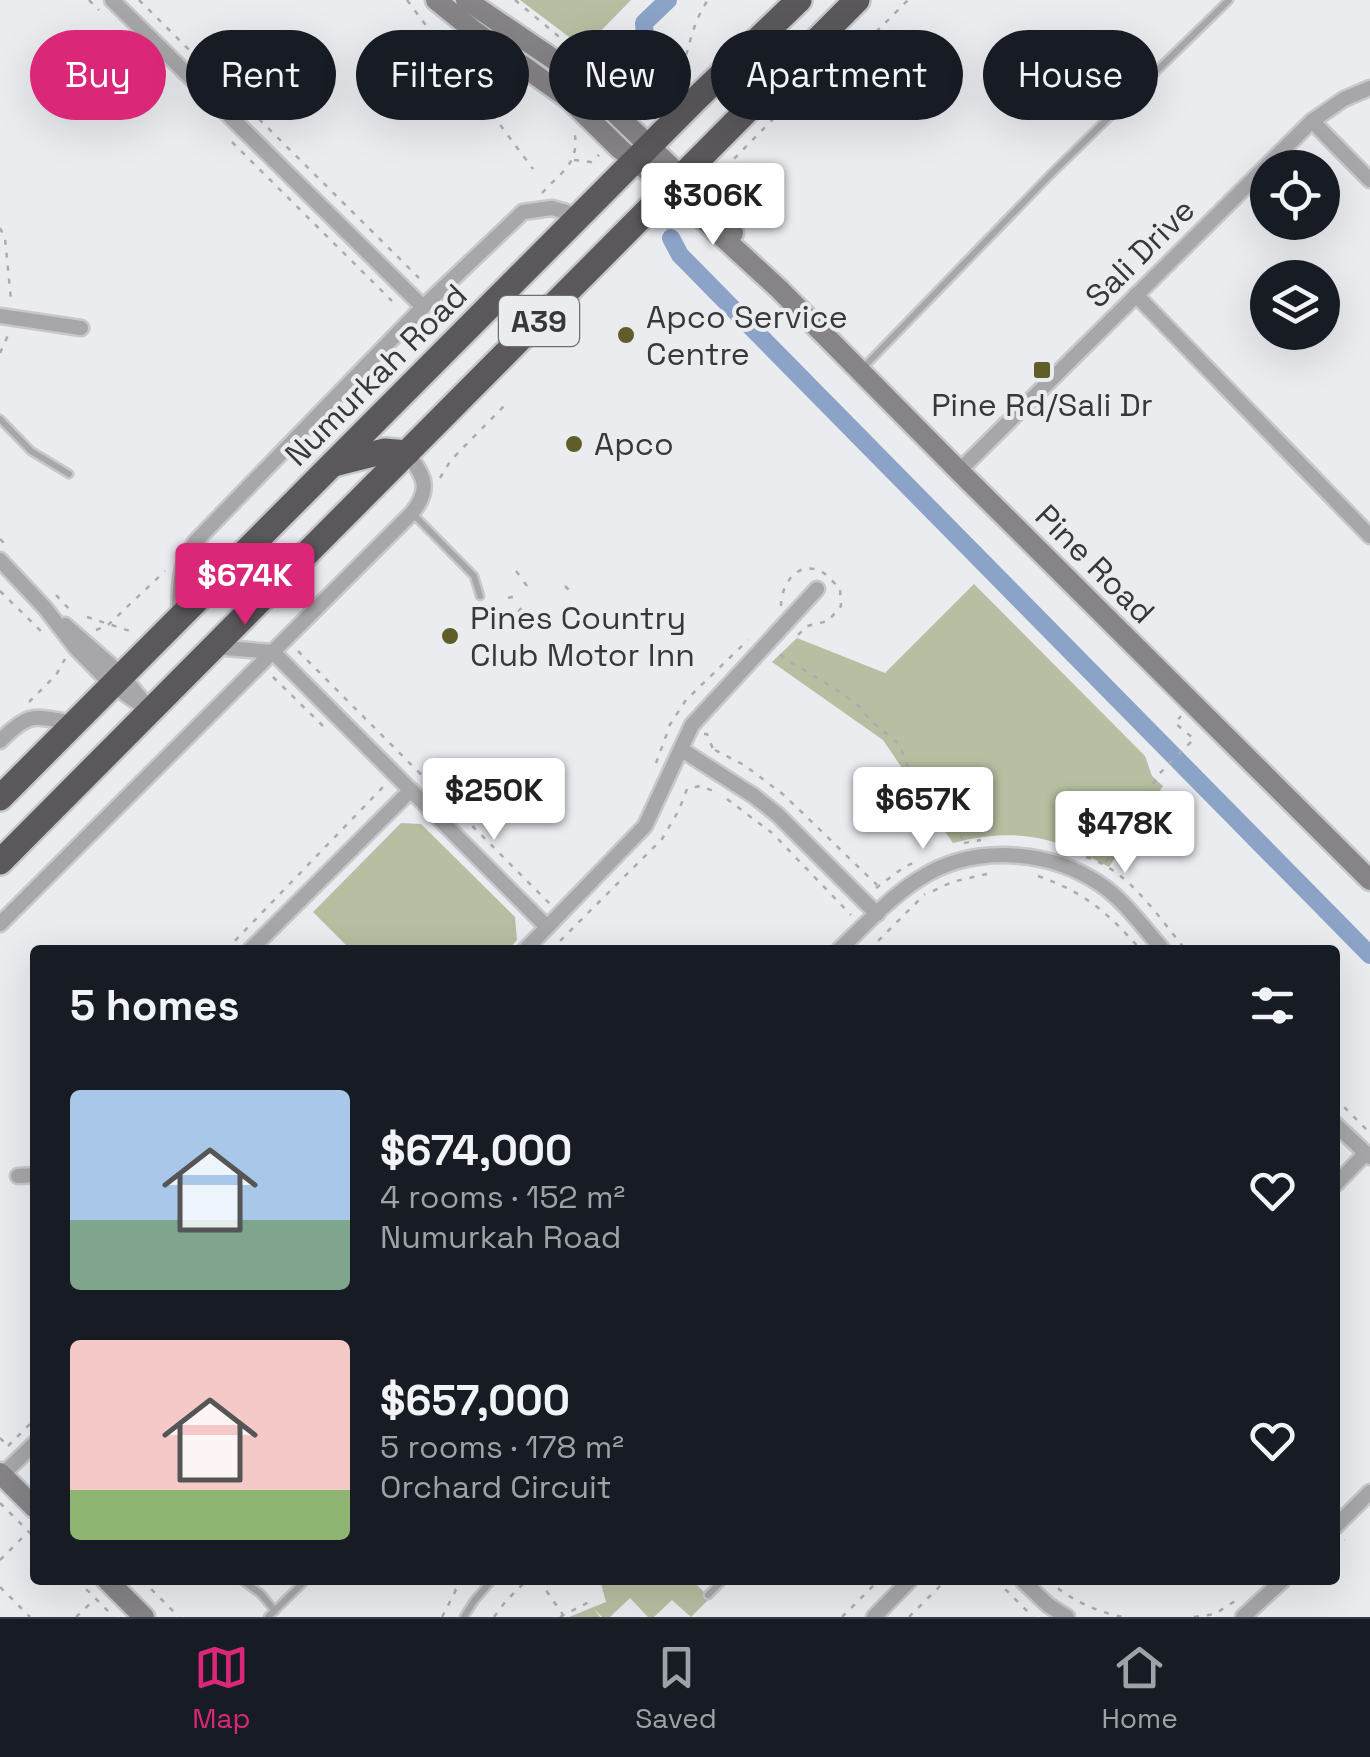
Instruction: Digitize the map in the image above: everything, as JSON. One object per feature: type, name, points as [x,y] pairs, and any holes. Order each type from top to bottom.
[{"type":"highway","name":"Numurkah Road","points":[[0,798],[799,0]]},
{"type":"highway","name":"A39","points":[[0,862],[856,0]]},
{"type":"highway","points":[[333,464],[384,451],[407,453]]},
{"type":"street","points":[[112,0],[424,307]]},
{"type":"street","points":[[436,0],[549,85]]},
{"type":"street","points":[[466,0],[549,56]]},
{"type":"street","name":"Sali Drive","points":[[959,471],[1312,121],[1344,99],[1370,88]]},
{"type":"street","points":[[590,120],[612,142],[642,154]]},
{"type":"street","points":[[622,120],[642,154]]},
{"type":"street","points":[[1312,121],[1370,180]]},
{"type":"street","name":"Pine Road","points":[[642,154],[675,182],[1370,880]]},
{"type":"street","points":[[179,618],[181,570],[195,542],[424,307],[523,212],[552,208],[580,216]]},
{"type":"street","points":[[1136,295],[1370,536]]},
{"type":"street","points":[[5,317],[81,328]]},
{"type":"street","points":[[0,924],[412,513],[424,485],[421,472],[407,453]]},
{"type":"street","points":[[0,560],[75,646],[150,711]]},
{"type":"street","points":[[527,945],[542,922],[645,826],[692,725],[817,589]]},
{"type":"street","points":[[213,647],[273,652],[542,922]]},
{"type":"street","points":[[0,740],[21,720],[75,722]]},
{"type":"street","points":[[682,750],[778,815],[877,914]]},
{"type":"street","points":[[255,945],[411,790]]},
{"type":"street","points":[[844,945],[921,877],[948,864],[982,855],[1045,859],[1078,871],[1124,904],[1159,945]]},
{"type":"street","points":[[1340,1129],[1368,1155],[1340,1180]]},
{"type":"street","points":[[18,1176],[30,1175]]},
{"type":"street","points":[[30,1449],[1,1475],[30,1503]]},
{"type":"street","points":[[1340,1523],[1370,1492]]},
{"type":"street","points":[[112,1585],[144,1617]]},
{"type":"street","points":[[874,1617],[905,1585]]},
{"type":"street","points":[[1027,1585],[1067,1617]]},
{"type":"street","points":[[1243,1617],[1278,1585]]},
{"type":"lane","points":[[860,370],[1050,175],[1229,0]]},
{"type":"lane","points":[[0,419],[31,451],[69,474]]},
{"type":"lane","points":[[412,513],[474,576],[480,596]]},
{"type":"lane","points":[[249,1585],[261,1594],[272,1614],[301,1585]]},
{"type":"lane","points":[[464,1617],[488,1585]]},
{"type":"lane","points":[[708,1596],[718,1585]]},
{"type":"path","points":[[90,0],[103,14]]},
{"type":"path","points":[[139,0],[419,278]]},
{"type":"path","points":[[407,0],[533,169]]},
{"type":"path","points":[[515,0],[551,30]]},
{"type":"path","points":[[691,41],[708,0]]},
{"type":"path","points":[[725,168],[788,104],[804,104],[908,0]]},
{"type":"path","points":[[523,212],[574,160],[575,134],[569,120]]},
{"type":"path","points":[[628,126],[636,120]]},
{"type":"path","points":[[227,137],[392,301]]},
{"type":"path","points":[[574,160],[591,162],[612,142]]},
{"type":"path","points":[[0,228],[5,238],[11,296],[5,317],[9,336],[0,353]]},
{"type":"path","points":[[516,571],[525,583]]},
{"type":"path","points":[[566,586],[574,595]]},
{"type":"path","points":[[0,591],[46,636]]},
{"type":"path","points":[[508,598],[516,596]]},
{"type":"path","points":[[518,612],[523,606]]},
{"type":"path","points":[[296,650],[551,904],[542,922]]},
{"type":"path","points":[[778,654],[860,708],[899,744],[908,766],[965,842],[980,840]]},
{"type":"path","points":[[1104,864],[1158,774],[1194,739],[1175,723],[1182,715],[1198,709]]},
{"type":"path","points":[[654,768],[670,726],[707,734],[713,749]]},
{"type":"path","points":[[231,945],[384,786]]},
{"type":"path","points":[[556,945],[662,838],[687,789],[700,786],[721,794],[774,834],[851,916],[878,886],[919,861]]},
{"type":"path","points":[[1082,856],[1104,864],[1126,879],[1182,945]]},
{"type":"path","points":[[874,945],[926,894],[952,882],[1003,872]]},
{"type":"path","points":[[1036,876],[1090,900],[1136,945]]},
{"type":"path","points":[[1340,1103],[1370,1133]]},
{"type":"path","points":[[8,1446],[30,1423]]},
{"type":"path","points":[[0,1503],[28,1532],[0,1560]]},
{"type":"path","points":[[82,1585],[114,1617]]},
{"type":"path","points":[[147,1585],[179,1617]]},
{"type":"path","points":[[450,1585],[456,1590]]},
{"type":"path","points":[[442,1617],[460,1585]]},
{"type":"path","points":[[494,1617],[523,1585]]},
{"type":"path","points":[[542,1585],[562,1616],[589,1602],[588,1597]]},
{"type":"path","points":[[842,1617],[874,1585]]},
{"type":"path","points":[[909,1617],[941,1585]]},
{"type":"path","points":[[1001,1585],[1033,1617]]},
{"type":"path","points":[[1053,1585],[1104,1613],[1123,1617]]},
{"type":"path","points":[[0,1587],[30,1617]]},
{"type":"path","points":[[1194,1617],[1215,1614],[1240,1597]]},
{"type":"path","points":[[76,1617],[95,1598]]},
{"type":"path","points":[[547,1607],[554,1602]]},
{"type":"green space","points":[[520,0],[631,0],[602,30],[560,30]]},
{"type":"green space","points":[[974,584],[1145,756],[1152,776],[1163,786],[1109,867],[1070,848],[1034,837],[996,836],[953,843],[883,740],[772,662],[797,638],[885,673]]},
{"type":"green space","points":[[401,823],[421,824],[515,917],[517,940],[512,945],[346,945],[313,912]]},
{"type":"green space","points":[[601,1585],[697,1585],[710,1598],[691,1617],[672,1600],[654,1617],[648,1617],[630,1598],[610,1617],[602,1617],[594,1609],[600,1617],[569,1617],[606,1602]]},
{"type":"waterway","points":[[644,30],[644,23],[668,0]]},
{"type":"waterway","points":[[671,238],[680,255],[1370,955]]},
{"type":"place","name":"Apco Service Centre","points":[[626,335]]},
{"type":"place","name":"Pine Rd/Sali Dr","points":[[1042,370]]},
{"type":"place","name":"Apco","points":[[574,444]]},
{"type":"place","name":"Pines Country Club Motor Inn","points":[[450,636]]}]
